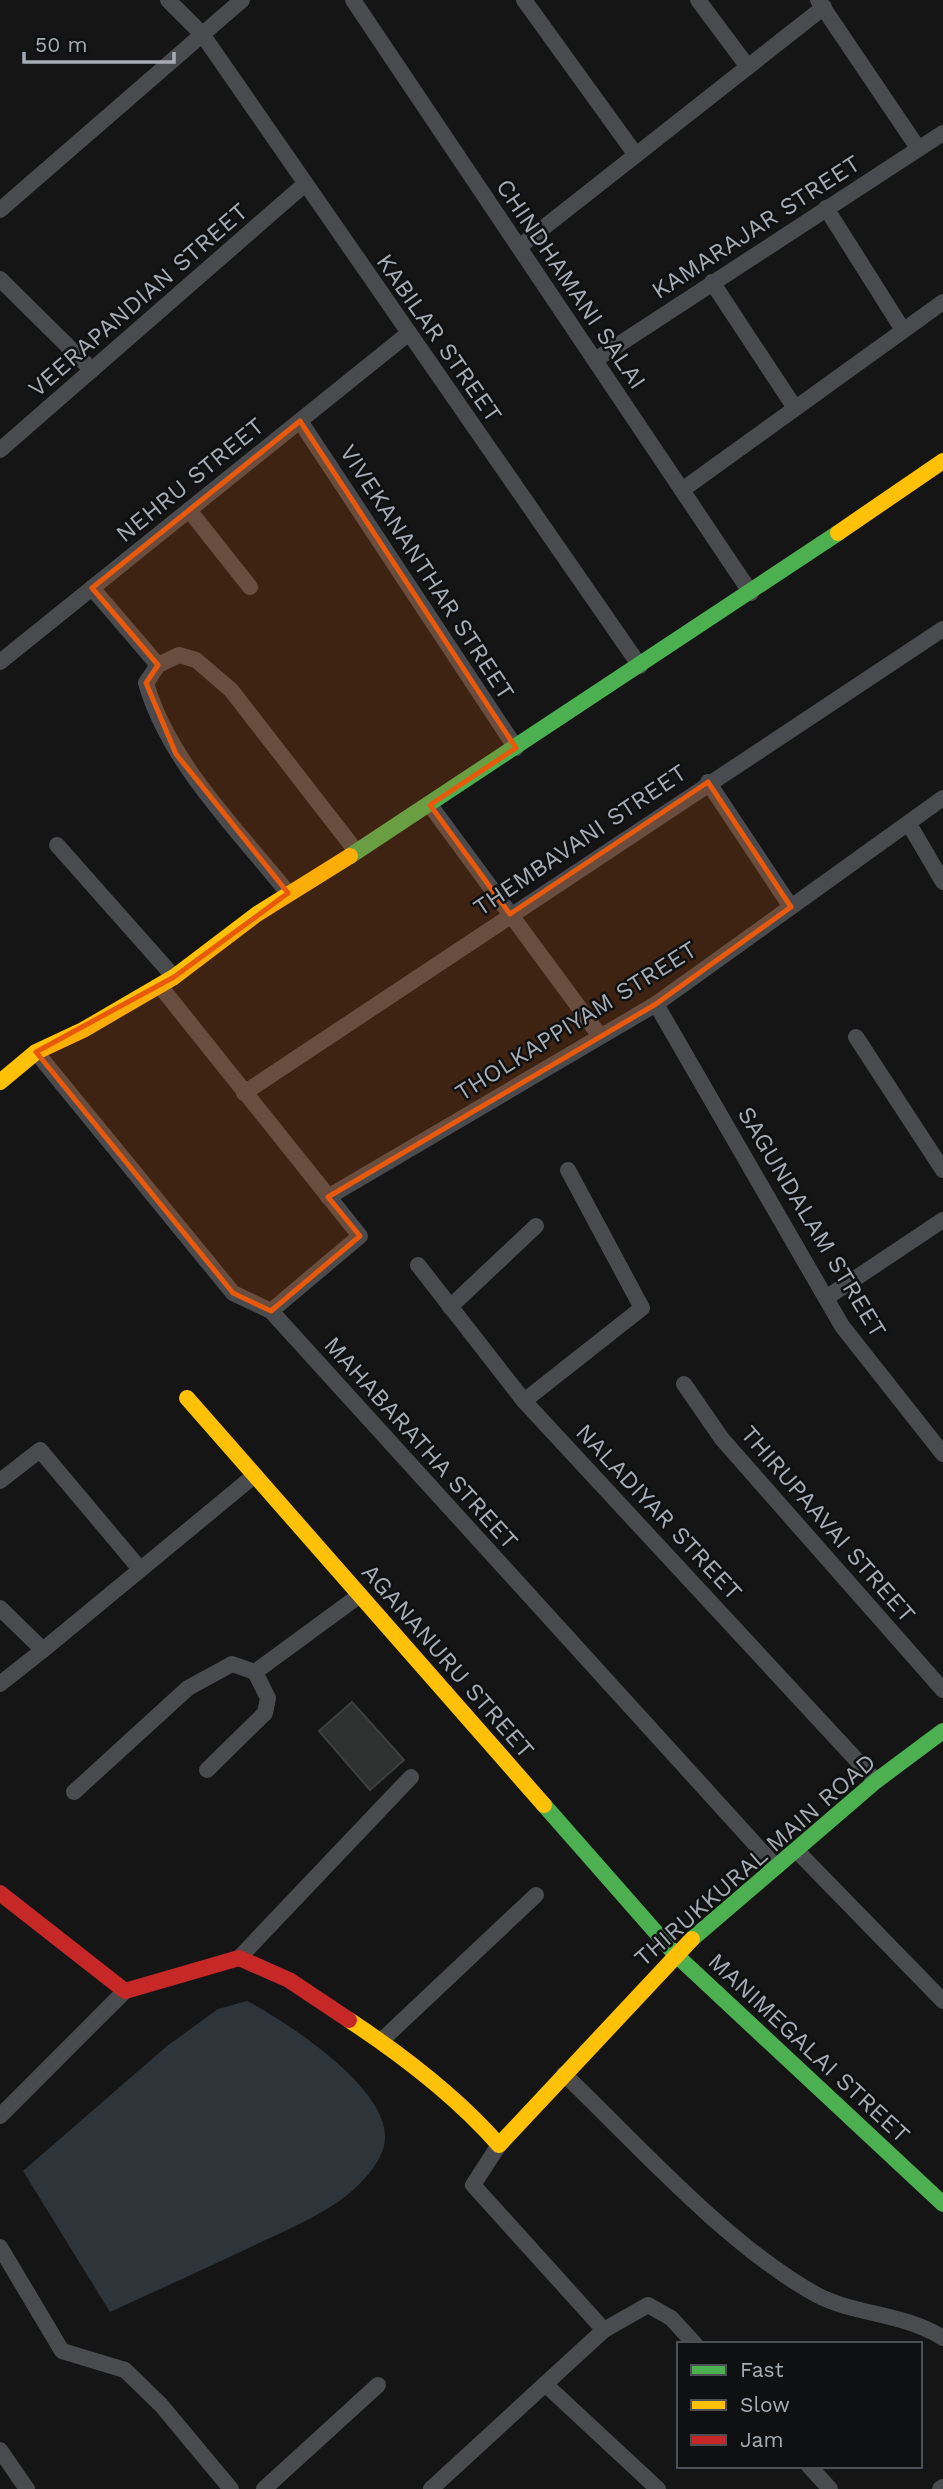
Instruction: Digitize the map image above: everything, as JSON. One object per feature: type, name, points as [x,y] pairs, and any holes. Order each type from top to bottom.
[{"type":"street","name":"KABILAR STREET","points":[[168,0],[202,34],[640,666]]},
{"type":"street","points":[[0,210],[242,0]]},
{"type":"street","name":"CHINDHAMANI SALAI","points":[[352,0],[751,593]]},
{"type":"street","points":[[524,0],[636,155]]},
{"type":"street","points":[[698,0],[747,68]]},
{"type":"street","points":[[519,247],[747,68],[821,4],[918,148]]},
{"type":"street","name":"KAMARAJAR STREET","points":[[595,360],[943,133]]},
{"type":"street","name":"VEERAPANDIAN STREET","points":[[0,450],[305,184]]},
{"type":"street","points":[[826,208],[903,330]]},
{"type":"street","points":[[0,279],[92,370]]},
{"type":"street","points":[[712,282],[794,408]]},
{"type":"street","points":[[682,490],[943,302]]},
{"type":"street","name":"NEHRU STREET","points":[[0,662],[409,333]]},
{"type":"street","name":"VIVEKANANTHAR STREET","points":[[300,421],[516,748]]},
{"type":"street","points":[[1,1079],[36,1052],[174,977],[288,893],[430,805],[751,593],[943,461]]},
{"type":"street","points":[[189,510],[250,587]]},
{"type":"street","points":[[92,588],[158,665]]},
{"type":"street","name":"THEMBAVANI STREET","points":[[244,1093],[708,782],[943,629]]},
{"type":"street","points":[[288,893],[176,754],[154,710],[146,683],[158,665],[179,655],[196,660],[231,690],[356,851]]},
{"type":"street","points":[[708,782],[791,907]]},
{"type":"street","name":"THOLKAPPIYAM STREET","points":[[328,1197],[656,1004],[943,799]]},
{"type":"street","points":[[430,805],[600,1036]]},
{"type":"street","points":[[909,824],[943,882]]},
{"type":"street","points":[[57,845],[174,977]]},
{"type":"street","points":[[160,986],[360,1236],[271,1311]]},
{"type":"street","name":"SAGUNDALAM STREET","points":[[656,1004],[842,1326],[943,1454]]},
{"type":"street","points":[[856,1037],[943,1171]]},
{"type":"street","name":"MAHABARATHA STREET","points":[[36,1052],[233,1293],[271,1311],[776,1867]]},
{"type":"street","points":[[524,1401],[642,1308],[568,1170]]},
{"type":"street","points":[[826,1298],[942,1224]]},
{"type":"street","points":[[450,1307],[536,1226]]},
{"type":"street","name":"NALADIYAR STREET","points":[[418,1265],[524,1401],[877,1782]]},
{"type":"street","name":"THIRUPAAVAI STREET","points":[[684,1384],[722,1439],[943,1690]]},
{"type":"street","name":"AGANANURU STREET","points":[[187,1398],[675,1954]]},
{"type":"street","points":[[0,1481],[40,1450],[140,1569]]},
{"type":"street","points":[[0,1684],[255,1475]]},
{"type":"street","points":[[255,1672],[360,1595]]},
{"type":"street","points":[[0,1608],[43,1650]]},
{"type":"street","points":[[74,1792],[188,1688],[232,1664],[255,1672],[268,1698],[265,1713],[207,1770]]},
{"type":"street","name":"THIRUKKURAL MAIN ROAD","points":[[499,2145],[675,1954],[877,1782],[943,1731]]},
{"type":"street","points":[[0,2116],[125,1991],[239,1958],[411,1777]]},
{"type":"street","points":[[796,1850],[943,2001]]},
{"type":"street","points":[[0,1893],[125,1991]]},
{"type":"street","points":[[381,2042],[536,1895]]},
{"type":"street","name":"MANIMEGALAI STREET","points":[[675,1954],[943,2204]]},
{"type":"street","points":[[239,1958],[289,1980],[381,2042],[477,2120],[499,2145],[473,2185],[604,2330]]},
{"type":"street","points":[[564,2074],[724,2227],[792,2279],[820,2297],[927,2328],[943,2338]]},
{"type":"street","points":[[0,2247],[62,2351],[125,2370],[161,2405],[231,2489]]},
{"type":"street","points":[[431,2489],[604,2330],[648,2305],[671,2318],[693,2342]]},
{"type":"street","points":[[545,2384],[658,2489]]},
{"type":"street","points":[[264,2489],[378,2385]]},
{"type":"street","points":[[0,2450],[27,2489]]},
{"type":"street","points":[[811,2468],[830,2489]]},
{"type":"highlighted area","points":[[300,421],[516,748],[430,805],[510,914],[708,782],[791,907],[656,1004],[328,1197],[360,1236],[271,1311],[233,1293],[36,1052],[174,977],[288,893],[176,754],[146,683],[158,665],[92,588]]},
{"type":"shaded area","points":[[247,2001],[309,2040],[353,2078],[370,2098],[381,2118],[385,2138],[382,2153],[369,2174],[357,2186],[318,2214],[110,2312],[23,2171],[167,2046],[218,2009]]},
{"type":"building","points":[[352,1702],[404,1760],[370,1790],[319,1731]]},
{"type":"traffic: fast","points":[[350,856],[838,533]]},
{"type":"traffic: fast","points":[[692,1939],[876,1781],[943,1731]]},
{"type":"traffic: fast","points":[[544,1805],[675,1954],[943,2204]]},
{"type":"traffic: slow","points":[[838,533],[943,461]]},
{"type":"traffic: slow","points":[[0,1082],[36,1052],[83,1030],[174,977],[257,914],[350,856]]},
{"type":"traffic: slow","points":[[187,1398],[544,1805]]},
{"type":"traffic: slow","points":[[349,2020],[428,2078],[465,2110],[499,2145],[692,1939]]},
{"type":"traffic: jam","points":[[0,1893],[125,1991],[239,1958],[289,1980],[349,2020]]}]
